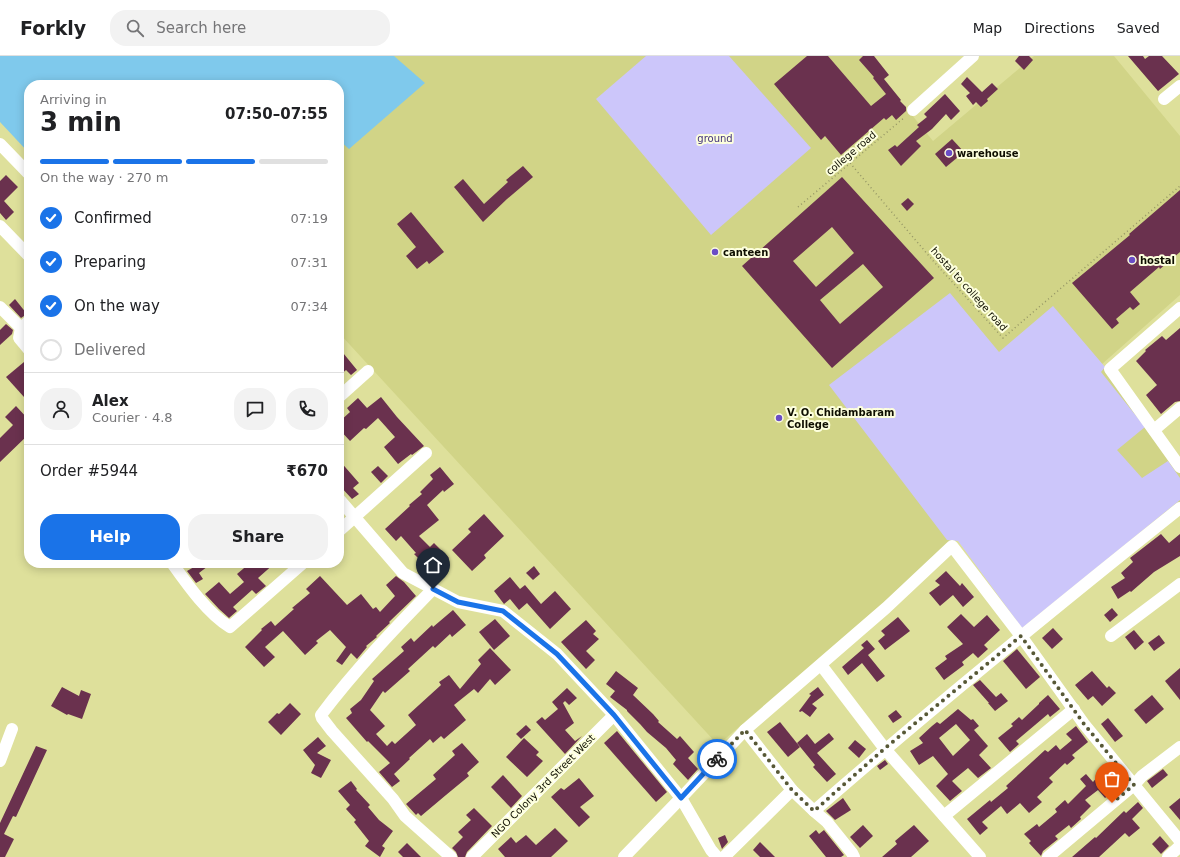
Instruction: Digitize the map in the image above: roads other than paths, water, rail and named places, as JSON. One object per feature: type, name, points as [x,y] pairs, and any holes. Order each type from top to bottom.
[{"type":"street","points":[[913,110],[973,56]]},
{"type":"street","points":[[1164,99],[1180,86]]},
{"type":"street","points":[[0,144],[24,169]]},
{"type":"street","points":[[0,226],[24,251]]},
{"type":"street","points":[[0,307],[24,324]]},
{"type":"street","points":[[1180,308],[1110,369],[1180,467]]},
{"type":"street","points":[[24,327],[19,338],[24,344]]},
{"type":"street","points":[[344,393],[368,371]]},
{"type":"street","points":[[1154,430],[1180,408]]},
{"type":"street","points":[[344,527],[426,453]]},
{"type":"street","points":[[344,505],[403,573],[458,602],[503,611],[557,654],[614,715],[681,798],[711,850],[717,857]]},
{"type":"street","points":[[814,811],[884,749],[1180,508]]},
{"type":"street","points":[[624,857],[745,730],[886,608],[952,546],[1021,636],[1074,709],[1180,841]]},
{"type":"street","points":[[176,568],[189,586],[220,621],[230,627],[297,568]]},
{"type":"street","points":[[1110,636],[1180,584]]},
{"type":"street","points":[[433,589],[384,640],[321,715],[332,731],[393,799],[405,816],[451,857]]},
{"type":"street","points":[[821,665],[884,749],[980,857]]},
{"type":"street","points":[[944,816],[1074,709]]},
{"type":"street","name":"NGO Colony 3rd Street West","points":[[472,857],[614,715]]},
{"type":"street","points":[[0,761],[12,729]]},
{"type":"street","points":[[745,730],[792,790],[827,822],[854,857]]},
{"type":"street","points":[[1048,857],[1134,785],[1142,776],[1180,747]]},
{"type":"street","points":[[724,857],[792,790]]},
{"type":"street","points":[[1168,857],[1180,846]]},
{"type":"water","points":[[0,56],[394,56],[425,83],[349,149],[344,144],[344,80],[24,80],[24,148],[0,122]]},
{"type":"place","name":"warehouse","points":[[949,153]]},
{"type":"place","name":"canteen","points":[[715,252]]},
{"type":"place","name":"hostal","points":[[1132,260]]},
{"type":"place","name":"V. O. Chidambaram College","points":[[779,418]]},
{"type":"park label","name":"ground","points":[[715,138]]}]
